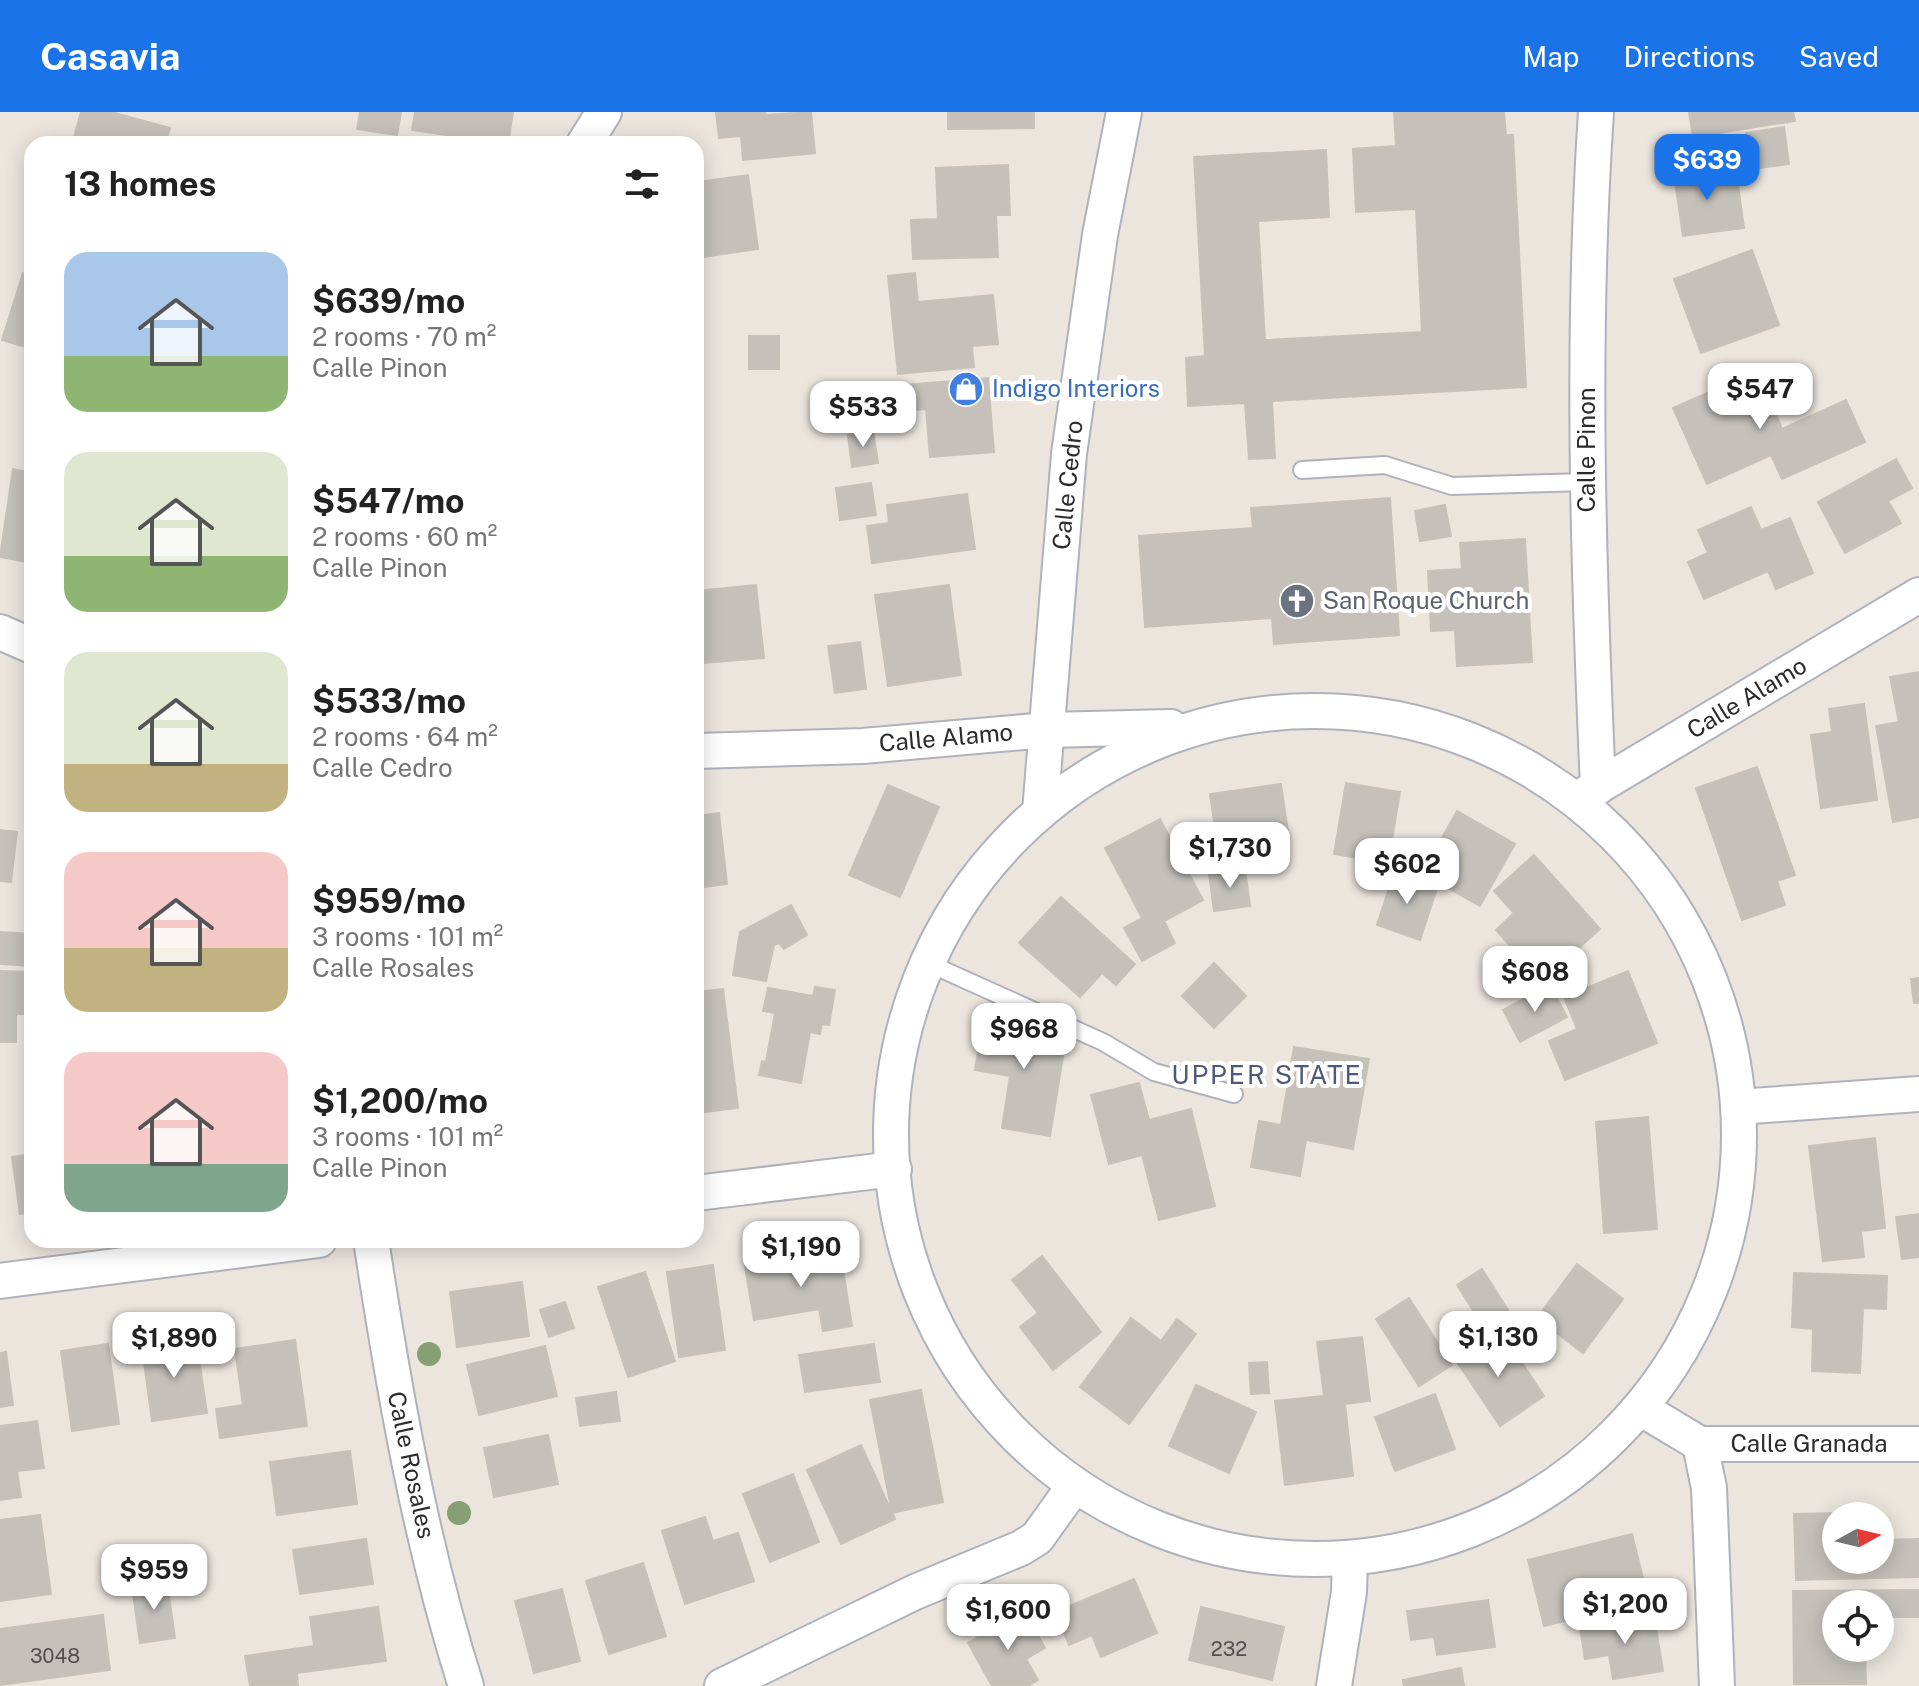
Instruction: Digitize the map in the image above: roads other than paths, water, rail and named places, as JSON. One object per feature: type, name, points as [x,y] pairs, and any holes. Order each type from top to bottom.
[{"type":"street","points":[[589,136],[604,112]]},
{"type":"street","name":"Calle Cedro","points":[[1040,812],[1069,454],[1100,235],[1124,112]]},
{"type":"street","name":"Calle Pinon","points":[[1586,793],[1587,354],[1596,112]]},
{"type":"street","name":"Calle Alamo","points":[[1586,793],[1919,595]]},
{"type":"street","points":[[0,632],[24,642]]},
{"type":"street","points":[[1308,710],[1380,715],[1422,724],[1476,742],[1586,793],[1676,913],[1700,959],[1719,1007],[1738,1107],[1735,1188],[1718,1267],[1698,1318],[1672,1364],[1640,1408],[1580,1467],[1510,1513],[1432,1544],[1350,1559],[1278,1558],[1206,1545],[1160,1530],[1075,1485],[1033,1451],[995,1413],[963,1370],[936,1324],[916,1274],[901,1223],[894,1169],[892,1117],[898,1064],[910,1013],[928,963],[952,916],[982,872],[1040,812],[1099,769],[1147,745],[1196,727],[1252,715],[1308,710]]},
{"type":"street","name":"Calle Alamo","points":[[704,751],[863,746],[1047,730],[1196,727]]},
{"type":"street","points":[[1738,1107],[1919,1094]]},
{"type":"street","points":[[704,1192],[894,1169]]},
{"type":"street","points":[[0,1281],[257,1248]]},
{"type":"street","name":"Calle Rosales","points":[[372,1248],[393,1378],[423,1525],[466,1686]]},
{"type":"street","points":[[1640,1408],[1700,1444],[1709,1488],[1717,1686]]},
{"type":"street","name":"Calle Granada","points":[[1700,1444],[1919,1444]]},
{"type":"street","points":[[722,1686],[915,1592],[1021,1548],[1037,1538],[1075,1485]]},
{"type":"street","points":[[1334,1686],[1349,1592],[1350,1559]]},
{"type":"lane","points":[[1302,470],[1385,465],[1452,486],[1587,482]]},
{"type":"lane","points":[[928,963],[1103,1042],[1154,1072],[1234,1094]]},
{"type":"place","name":"Indigo Interiors","points":[[966,389]]},
{"type":"place","name":"San Roque Church","points":[[1297,601]]},
{"type":"district","name":"UPPER STATE","points":[[1267,1075]]}]
